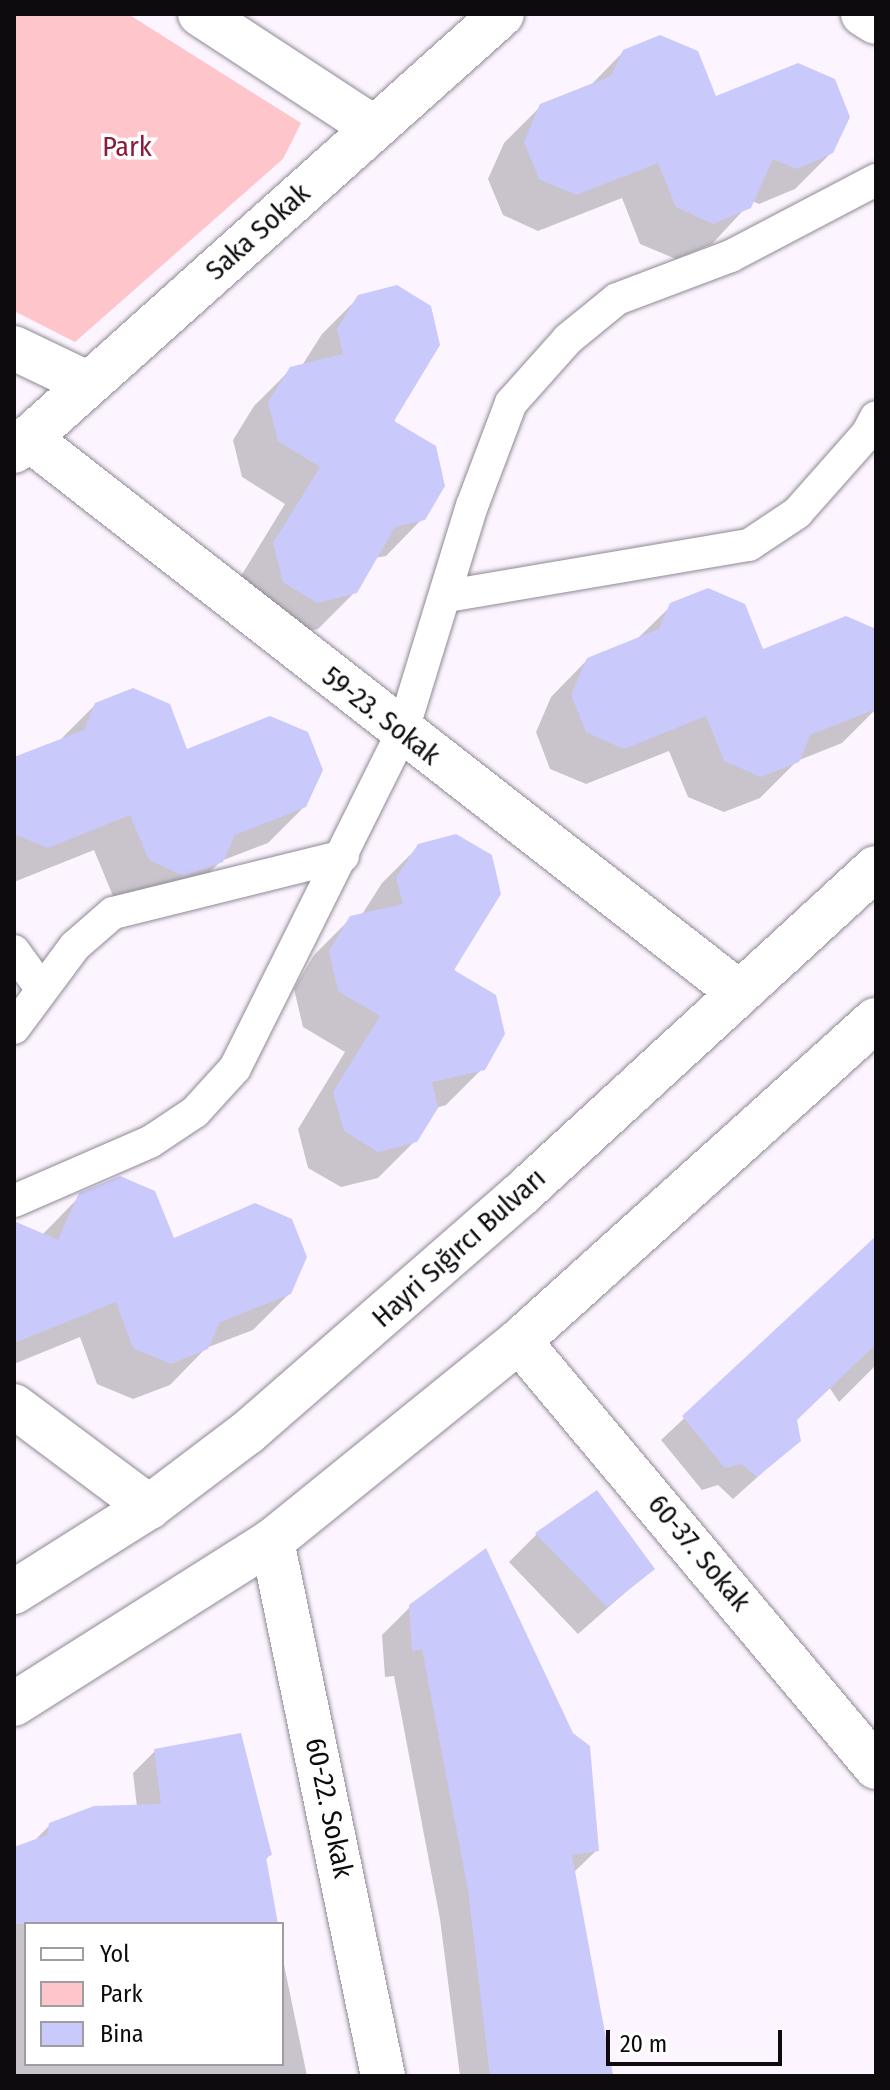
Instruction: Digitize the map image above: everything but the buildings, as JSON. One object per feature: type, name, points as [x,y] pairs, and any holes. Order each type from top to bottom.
[{"type":"street","points":[[200,14],[374,128]]},
{"type":"street","name":"Saka Sokak","points":[[21,444],[502,14]]},
{"type":"street","points":[[863,14],[876,22]]},
{"type":"street","points":[[14,348],[87,383]]},
{"type":"street","name":"59-23. Sokak","points":[[21,444],[737,991]]},
{"type":"street","name":"Hayri Sığırcı Bulvarı","points":[[14,1592],[149,1507],[247,1433],[377,1322],[737,991],[876,868]]},
{"type":"street","points":[[14,1704],[272,1541],[519,1341],[876,1020]]},
{"type":"street","name":"60-37. Sokak","points":[[519,1341],[876,1767]]},
{"type":"street","points":[[14,1406],[149,1507]]},
{"type":"street","name":"60-22. Sokak","points":[[272,1541],[383,2076]]},
{"type":"lane","points":[[14,1201],[150,1142],[195,1112],[235,1068],[402,733],[447,596],[472,506],[511,403],[568,339],[617,299],[731,256],[876,180]]},
{"type":"lane","points":[[447,596],[749,545],[797,513],[867,434],[876,417]]},
{"type":"lane","points":[[14,1028],[40,987],[75,946],[113,913],[343,856]]},
{"type":"lane","points":[[14,951],[40,987]]},
{"type":"green space","name":"Park","points":[[14,14],[128,14],[301,123],[283,159],[75,342],[14,311]]}]
